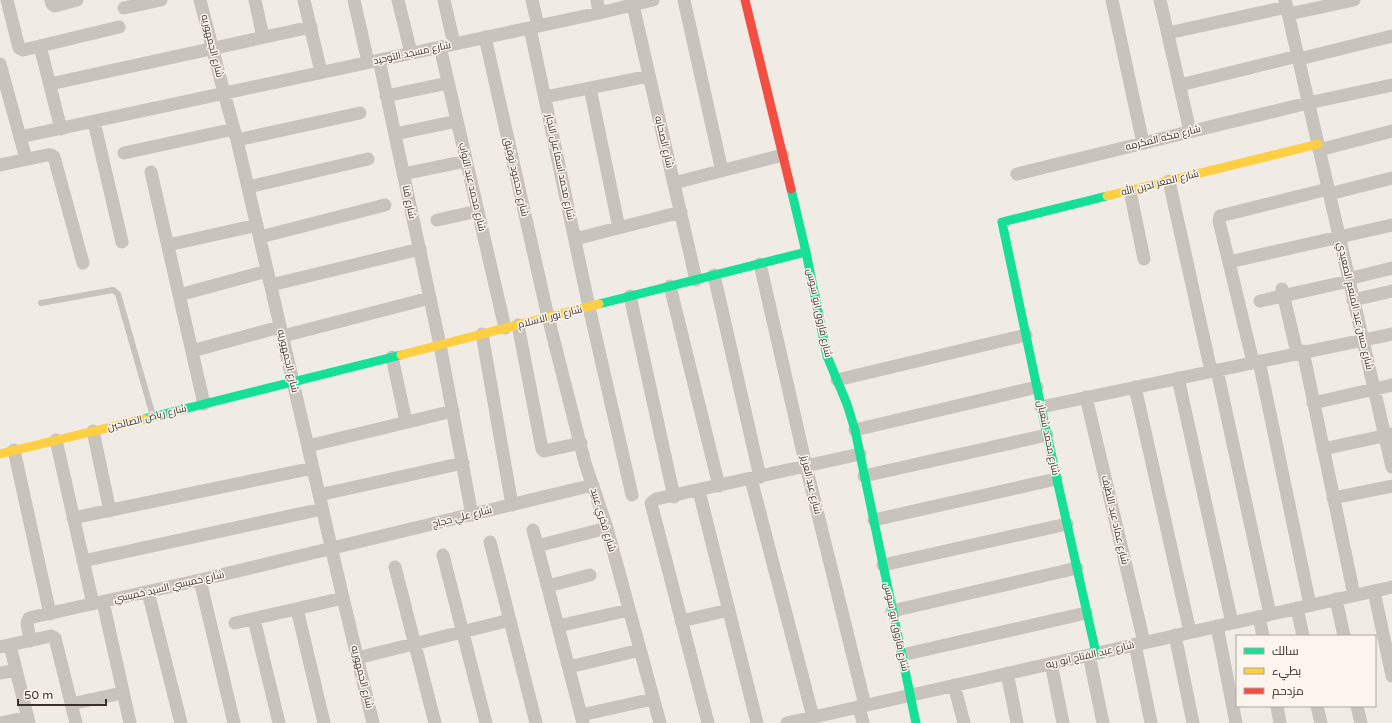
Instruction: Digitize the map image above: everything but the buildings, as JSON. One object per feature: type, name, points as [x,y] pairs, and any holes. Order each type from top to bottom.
[{"type":"street","points":[[7,0],[19,48],[23,50],[120,27]]},
{"type":"street","points":[[51,0],[52,4],[55,6],[77,0]]},
{"type":"street","points":[[124,8],[161,0]]},
{"type":"street","name":"شارع الجمهوريه","points":[[200,0],[248,187],[373,723]]},
{"type":"street","points":[[255,0],[263,37]]},
{"type":"street","points":[[304,0],[320,72]]},
{"type":"street","name":"شارع قنا","points":[[354,0],[373,61],[386,96],[395,134],[440,344],[472,515]]},
{"type":"street","points":[[398,0],[411,53]]},
{"type":"street","points":[[444,0],[454,44]]},
{"type":"street","name":"شارع محمد اسماعيل النجار","points":[[532,0],[534,27],[545,98],[589,307],[632,494]]},
{"type":"street","name":"شارع مسجد التوحيد","points":[[20,137],[534,27],[598,6],[633,5],[653,0]]},
{"type":"street","points":[[684,0],[722,171]]},
{"type":"street","name":"شارع فاروق ابو سوس","points":[[745,0],[806,252],[827,356],[847,404],[855,430],[916,723]]},
{"type":"street","points":[[1112,0],[1143,143]]},
{"type":"street","points":[[1160,0],[1190,132]]},
{"type":"street","points":[[1168,33],[1287,7],[1354,0]]},
{"type":"street","name":"شارع الصحابه","points":[[633,5],[696,280]]},
{"type":"street","name":"شارع حسن عبد المنعم الصعيدي","points":[[1287,7],[1374,389],[1388,435],[1392,468]]},
{"type":"street","points":[[50,84],[148,64],[212,48],[311,27]]},
{"type":"street","points":[[1180,85],[1392,36]]},
{"type":"street","name":"شارع محمود توفيق","points":[[485,37],[548,317]]},
{"type":"street","points":[[40,46],[61,129]]},
{"type":"street","name":"شارع محمد عبد التواب","points":[[440,47],[478,211],[511,326],[542,451],[581,443]]},
{"type":"street","points":[[0,64],[26,159]]},
{"type":"street","points":[[545,98],[649,76]]},
{"type":"street","points":[[386,96],[448,83]]},
{"type":"street","name":"شارع مكه المكرمه","points":[[1017,174],[1308,103],[1392,85]]},
{"type":"street","points":[[590,88],[619,228]]},
{"type":"street","points":[[124,153],[360,114]]},
{"type":"street","points":[[395,134],[457,121]]},
{"type":"street","points":[[94,122],[122,242]]},
{"type":"street","points":[[1318,147],[1392,131]]},
{"type":"street","name":"شارع المعز لدين الله","points":[[1002,222],[1169,181],[1318,147]]},
{"type":"street","points":[[0,165],[47,155],[54,157],[83,263]]},
{"type":"street","points":[[674,183],[783,156]]},
{"type":"street","points":[[248,187],[368,159]]},
{"type":"street","points":[[403,174],[466,161]]},
{"type":"street","points":[[151,172],[204,404]]},
{"type":"street","points":[[1310,605],[1256,361],[1219,221],[1220,216],[1224,215],[1392,178]]},
{"type":"street","points":[[1169,181],[1214,370],[1265,615],[1263,635]]},
{"type":"street","points":[[1130,191],[1144,259]]},
{"type":"street","points":[[168,245],[258,231],[385,205]]},
{"type":"street","points":[[437,220],[478,211]]},
{"type":"street","points":[[575,239],[681,212]]},
{"type":"street","name":"شارع محمد شعبان","points":[[1002,222],[1056,479],[1077,568],[1092,654]]},
{"type":"street","points":[[1229,262],[1392,225]]},
{"type":"street","points":[[271,285],[420,250]]},
{"type":"street","name":"شارع نور الاسلام","points":[[293,382],[806,252]]},
{"type":"street","name":"شارع عبد العزيز","points":[[760,264],[862,706],[863,723]]},
{"type":"street","points":[[1260,301],[1283,293],[1349,280],[1392,268]]},
{"type":"street","points":[[179,295],[267,271]]},
{"type":"street","points":[[714,275],[756,478],[810,719]]},
{"type":"street","points":[[670,286],[719,486]]},
{"type":"street","points":[[1353,300],[1392,291]]},
{"type":"street","points":[[1283,293],[1313,402],[1354,595]]},
{"type":"street","points":[[630,296],[674,496]]},
{"type":"street","points":[[192,351],[430,298]]},
{"type":"street","name":"شارع فخري عبيد","points":[[548,317],[581,443],[607,528],[660,723]]},
{"type":"street","points":[[482,334],[512,505]]},
{"type":"street","points":[[1041,407],[1256,361],[1392,334]]},
{"type":"street","points":[[837,380],[1026,335]]},
{"type":"street","points":[[392,357],[406,422]]},
{"type":"street","points":[[1178,378],[1232,623]]},
{"type":"street","name":"شارع رياض الصالحين","points":[[0,454],[293,382]]},
{"type":"street","points":[[1313,402],[1392,385]]},
{"type":"street","points":[[855,430],[1037,387]]},
{"type":"street","points":[[1135,387],[1190,632]]},
{"type":"street","name":"شارع عماد عبد اللطيف","points":[[1086,397],[1140,643],[1151,723]]},
{"type":"street","points":[[308,446],[453,411]]},
{"type":"street","points":[[93,431],[110,511]]},
{"type":"street","points":[[864,476],[1047,435]]},
{"type":"street","points":[[1323,449],[1388,435]]},
{"type":"street","points":[[56,440],[83,560],[98,603],[130,723]]},
{"type":"street","points":[[14,450],[50,614]]},
{"type":"street","points":[[708,723],[651,504],[652,501],[860,454]]},
{"type":"street","points":[[319,495],[463,463]]},
{"type":"street","points":[[73,518],[313,468]]},
{"type":"street","points":[[874,520],[1056,479]]},
{"type":"street","name":"شارع علي حجاج","points":[[332,549],[593,485]]},
{"type":"street","points":[[1334,498],[1392,486]]},
{"type":"street","points":[[699,491],[757,723]]},
{"type":"street","points":[[83,560],[322,509]]},
{"type":"street","points":[[883,566],[1067,524]]},
{"type":"street","points":[[537,546],[607,528]]},
{"type":"street","points":[[533,530],[582,719],[653,699]]},
{"type":"street","points":[[490,542],[536,723]]},
{"type":"street","name":"شارع خميسي السيد خميسي","points":[[30,641],[28,620],[33,617],[332,549]]},
{"type":"street","points":[[443,555],[486,723]]},
{"type":"street","points":[[395,567],[435,723]]},
{"type":"street","points":[[892,611],[1077,568]]},
{"type":"street","points":[[548,586],[590,575]]},
{"type":"street","points":[[200,580],[234,723]]},
{"type":"street","name":"شارع عبد الفتاح ابو ريه","points":[[787,723],[1392,587]]},
{"type":"street","points":[[1374,591],[1392,676]]},
{"type":"street","points":[[148,592],[181,723]]},
{"type":"street","points":[[235,623],[343,598]]},
{"type":"street","points":[[1336,599],[1344,635]]},
{"type":"street","points":[[297,608],[324,723]]},
{"type":"street","points":[[1297,608],[1303,635]]},
{"type":"street","points":[[558,626],[629,610]]},
{"type":"street","points":[[681,621],[729,610]]},
{"type":"street","points":[[902,655],[1086,613]]},
{"type":"street","points":[[254,618],[279,723]]},
{"type":"street","points":[[358,658],[510,620]]},
{"type":"street","points":[[1217,626],[1236,723]]},
{"type":"street","points":[[1,723],[28,720],[16,670],[5,646],[51,636],[55,638],[76,723]]},
{"type":"street","points":[[1175,636],[1193,723]]},
{"type":"street","points":[[569,667],[640,650]]},
{"type":"street","points":[[1092,654],[1103,723]]},
{"type":"street","points":[[1051,663],[1063,723]]},
{"type":"street","points":[[0,674],[16,670]]},
{"type":"street","points":[[1007,673],[1017,723]]},
{"type":"street","points":[[954,685],[964,723]]},
{"type":"street","points":[[72,704],[122,693]]},
{"type":"street","points":[[1277,707],[1280,723]]},
{"type":"street","points":[[1318,707],[1321,723]]},
{"type":"street","points":[[1357,707],[1361,723]]},
{"type":"lane","points":[[41,303],[114,290],[118,294],[153,416]]},
{"type":"traffic: fast","points":[[791,189],[806,252],[827,356],[847,404],[855,430],[916,723]]},
{"type":"traffic: fast","points":[[1096,653],[1047,435],[1002,222],[1107,196]]},
{"type":"traffic: fast","points":[[599,304],[806,252]]},
{"type":"traffic: fast","points":[[144,419],[401,355]]},
{"type":"traffic: slow","points":[[1107,196],[1318,144]]},
{"type":"traffic: slow","points":[[401,355],[599,304]]},
{"type":"traffic: slow","points":[[0,454],[144,419]]},
{"type":"traffic: jam","points":[[745,0],[791,189]]}]
